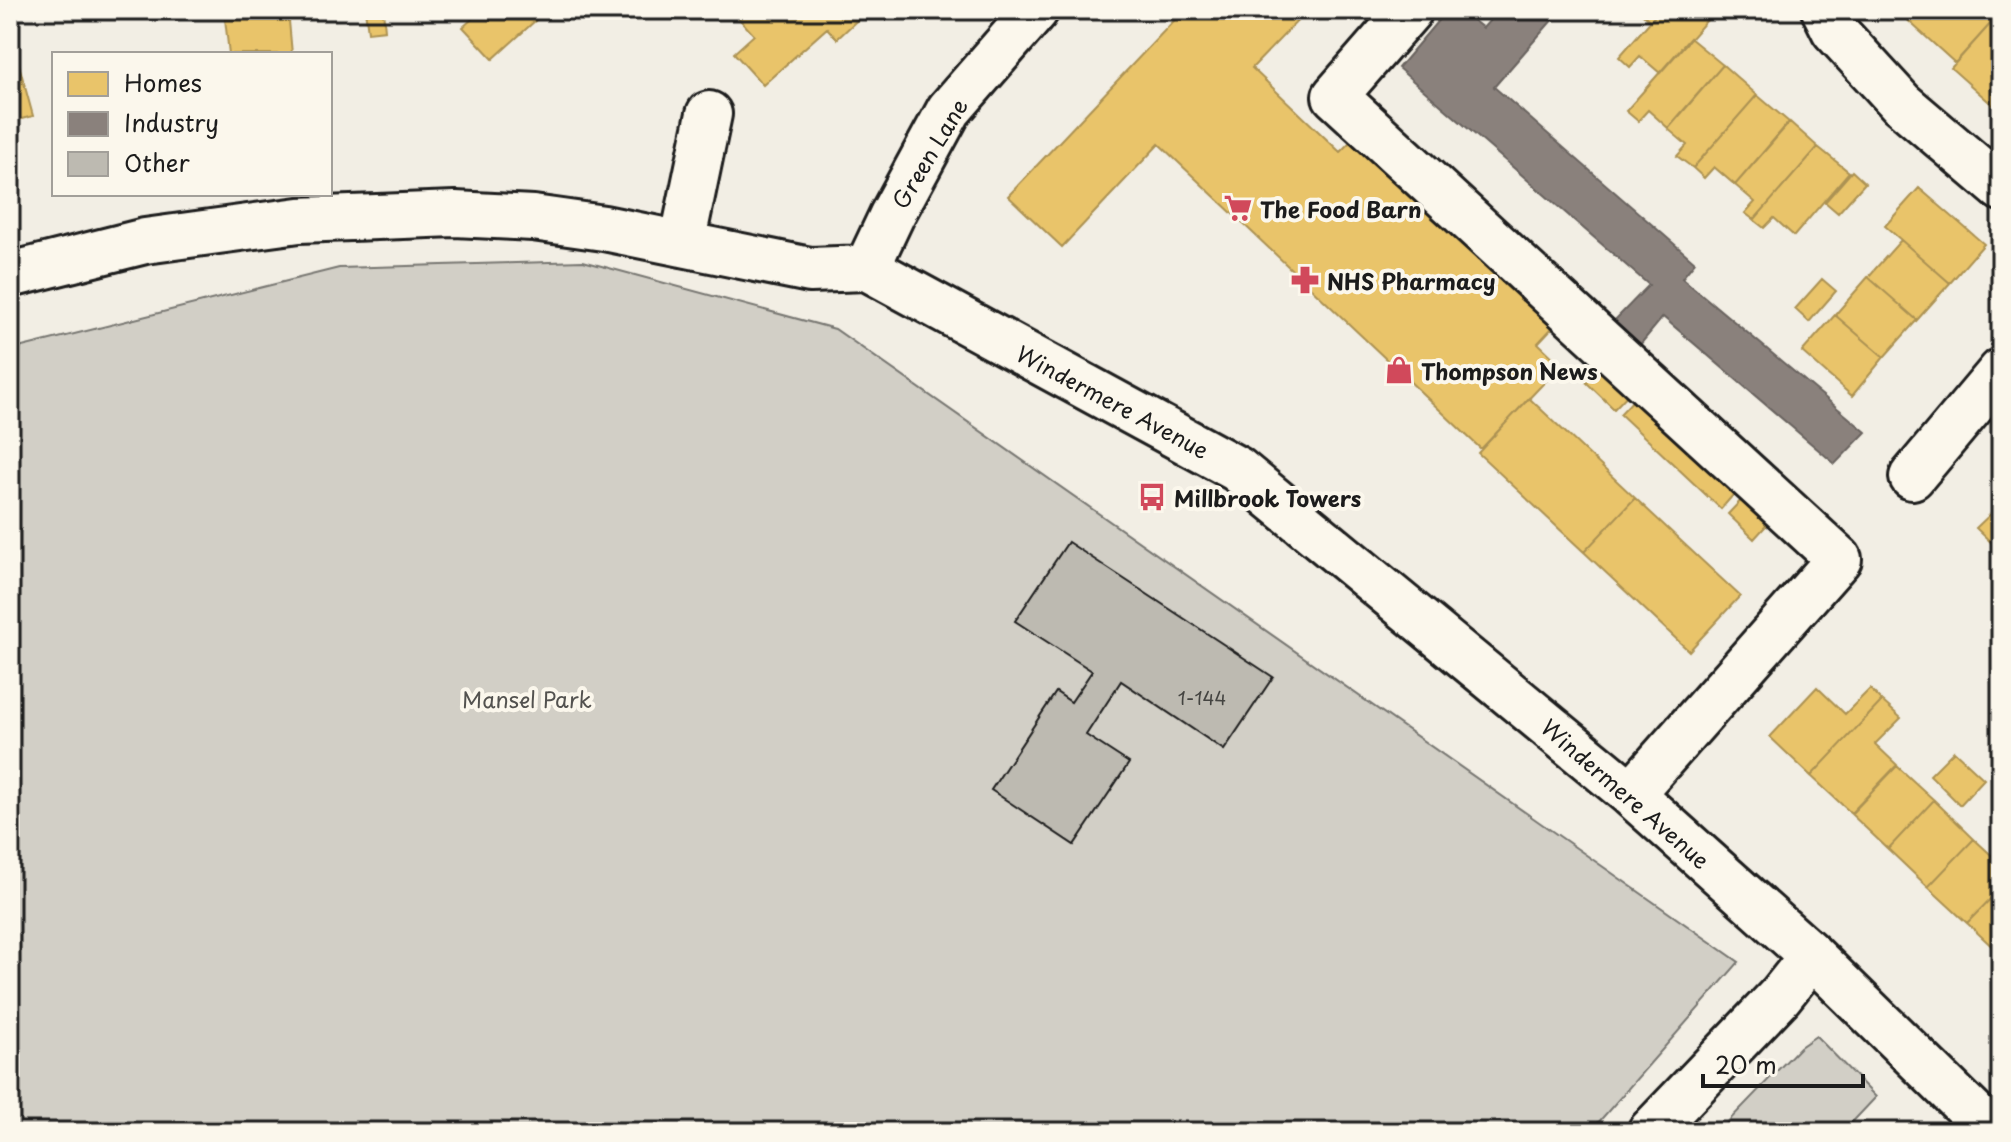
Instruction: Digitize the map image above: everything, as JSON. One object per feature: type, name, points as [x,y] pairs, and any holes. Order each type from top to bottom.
[{"type":"street","name":"Green Lane","points":[[867,268],[949,110],[1036,10]]},
{"type":"street","points":[[1410,10],[1335,96],[1839,559],[1631,794]]},
{"type":"street","points":[[1824,10],[1834,30],[1901,103],[2001,188]]},
{"type":"street","points":[[682,244],[709,114]]},
{"type":"street","points":[[10,275],[145,241],[299,220],[455,214],[533,218],[604,228],[810,270],[867,268]]},
{"type":"street","name":"Windermere Avenue","points":[[867,268],[1237,469],[1631,794],[1812,956],[1992,1132]]},
{"type":"street","points":[[1912,477],[1994,395]]},
{"type":"street","points":[[1650,1132],[1780,996],[1812,956]]},
{"type":"green space","name":"Mansel Park","points":[[583,261],[835,329],[1739,962],[1590,1132],[10,1132],[10,350],[339,268]]},
{"type":"green space","points":[[1816,1036],[1876,1097],[1843,1132],[1718,1132],[1800,1047]]},
{"type":"building: Homes","points":[[224,10],[288,10],[292,52],[229,52]]},
{"type":"building: Homes","points":[[365,10],[383,10],[385,30],[368,32]]},
{"type":"building: Homes","points":[[482,10],[547,10],[493,59],[463,27]]},
{"type":"building: Homes","points":[[731,10],[868,10],[837,39],[827,28],[763,85],[734,53],[754,35]]},
{"type":"building: Homes","points":[[1184,10],[1308,10],[1252,68],[1340,152],[1354,138],[1554,326],[1538,343],[1561,365],[1481,449],[1159,144],[1062,247],[1008,196]]},
{"type":"building: Homes","points":[[1639,10],[1660,10],[1650,21]]},
{"type":"building: Homes","points":[[1660,10],[1715,11],[1660,73],[1640,56],[1630,67],[1619,57]]},
{"type":"building: Homes","points":[[1909,10],[2001,12],[1955,63],[1903,16]]},
{"type":"building: Homes","points":[[2001,12],[2001,102],[1996,108],[1951,68]]},
{"type":"building: Homes","points":[[10,32],[33,116],[10,122]]},
{"type":"building: Homes","points":[[1690,38],[1723,65],[1668,128],[1648,110],[1638,121],[1626,111]]},
{"type":"building: Homes","points":[[1723,65],[1757,95],[1693,168],[1677,156],[1687,145],[1668,129]]},
{"type":"building: Homes","points":[[1757,95],[1789,122],[1735,185],[1714,167],[1704,178],[1693,168]]},
{"type":"building: Homes","points":[[1790,122],[1818,147],[1754,220],[1745,213],[1755,202],[1735,185]]},
{"type":"building: Homes","points":[[1818,147],[1849,172],[1794,236],[1774,218],[1764,228],[1754,220]]},
{"type":"building: Homes","points":[[1852,171],[1865,183],[1838,213],[1825,202]]},
{"type":"building: Homes","points":[[1919,188],[1984,244],[1950,283],[1885,226]]},
{"type":"building: Homes","points":[[1901,240],[1950,283],[1917,320],[1868,277]]},
{"type":"building: Homes","points":[[1868,277],[1917,320],[1884,357],[1835,315]]},
{"type":"building: Homes","points":[[1822,279],[1836,291],[1809,322],[1795,309]]},
{"type":"building: Homes","points":[[1835,315],[1884,357],[1852,396],[1802,352]]},
{"type":"building: Homes","points":[[1605,363],[1633,389],[1614,409],[1586,382]]},
{"type":"building: Homes","points":[[1639,394],[1740,487],[1721,509],[1620,414]]},
{"type":"building: Homes","points":[[1529,398],[1635,498],[1584,552],[1478,453]]},
{"type":"building: Homes","points":[[1747,494],[1773,518],[1754,539],[1728,514]]},
{"type":"building: Homes","points":[[1635,498],[1740,596],[1689,651],[1584,552]]},
{"type":"building: Homes","points":[[2001,504],[2001,552],[1976,528]]},
{"type":"building: Homes","points":[[1817,687],[1845,714],[1870,689],[1882,701],[1811,776],[1770,737]]},
{"type":"building: Homes","points":[[1882,701],[1901,718],[1875,744],[1897,765],[1851,813],[1811,776]]},
{"type":"building: Homes","points":[[1954,751],[1984,779],[1960,805],[1930,775]]},
{"type":"building: Homes","points":[[1897,766],[1934,800],[1888,849],[1851,814]]},
{"type":"building: Homes","points":[[1934,800],[1974,839],[1928,887],[1888,849]]},
{"type":"building: Homes","points":[[1974,839],[2001,864],[2001,888],[1967,923],[1928,887]]},
{"type":"building: Homes","points":[[2001,888],[2001,955],[1967,923]]},
{"type":"building: Industry","points":[[1447,10],[1460,10],[1483,28],[1499,10],[1561,10],[1494,87],[1695,262],[1682,278],[1866,432],[1835,464],[1663,317],[1639,346],[1613,322],[1649,285],[1398,68]]},
{"type":"building: Other","points":[[1068,542],[1273,677],[1224,750],[1121,681],[1086,735],[1129,763],[1074,845],[991,790],[1056,692],[1071,702],[1092,671],[1015,621]]},
{"type":"place","name":"The Food Barn","points":[[1238,208]]},
{"type":"place","name":"NHS Pharmacy","points":[[1305,280]]},
{"type":"place","name":"Thompson News","points":[[1399,370]]},
{"type":"place","name":"Millbrook Towers","points":[[1152,497]]}]
